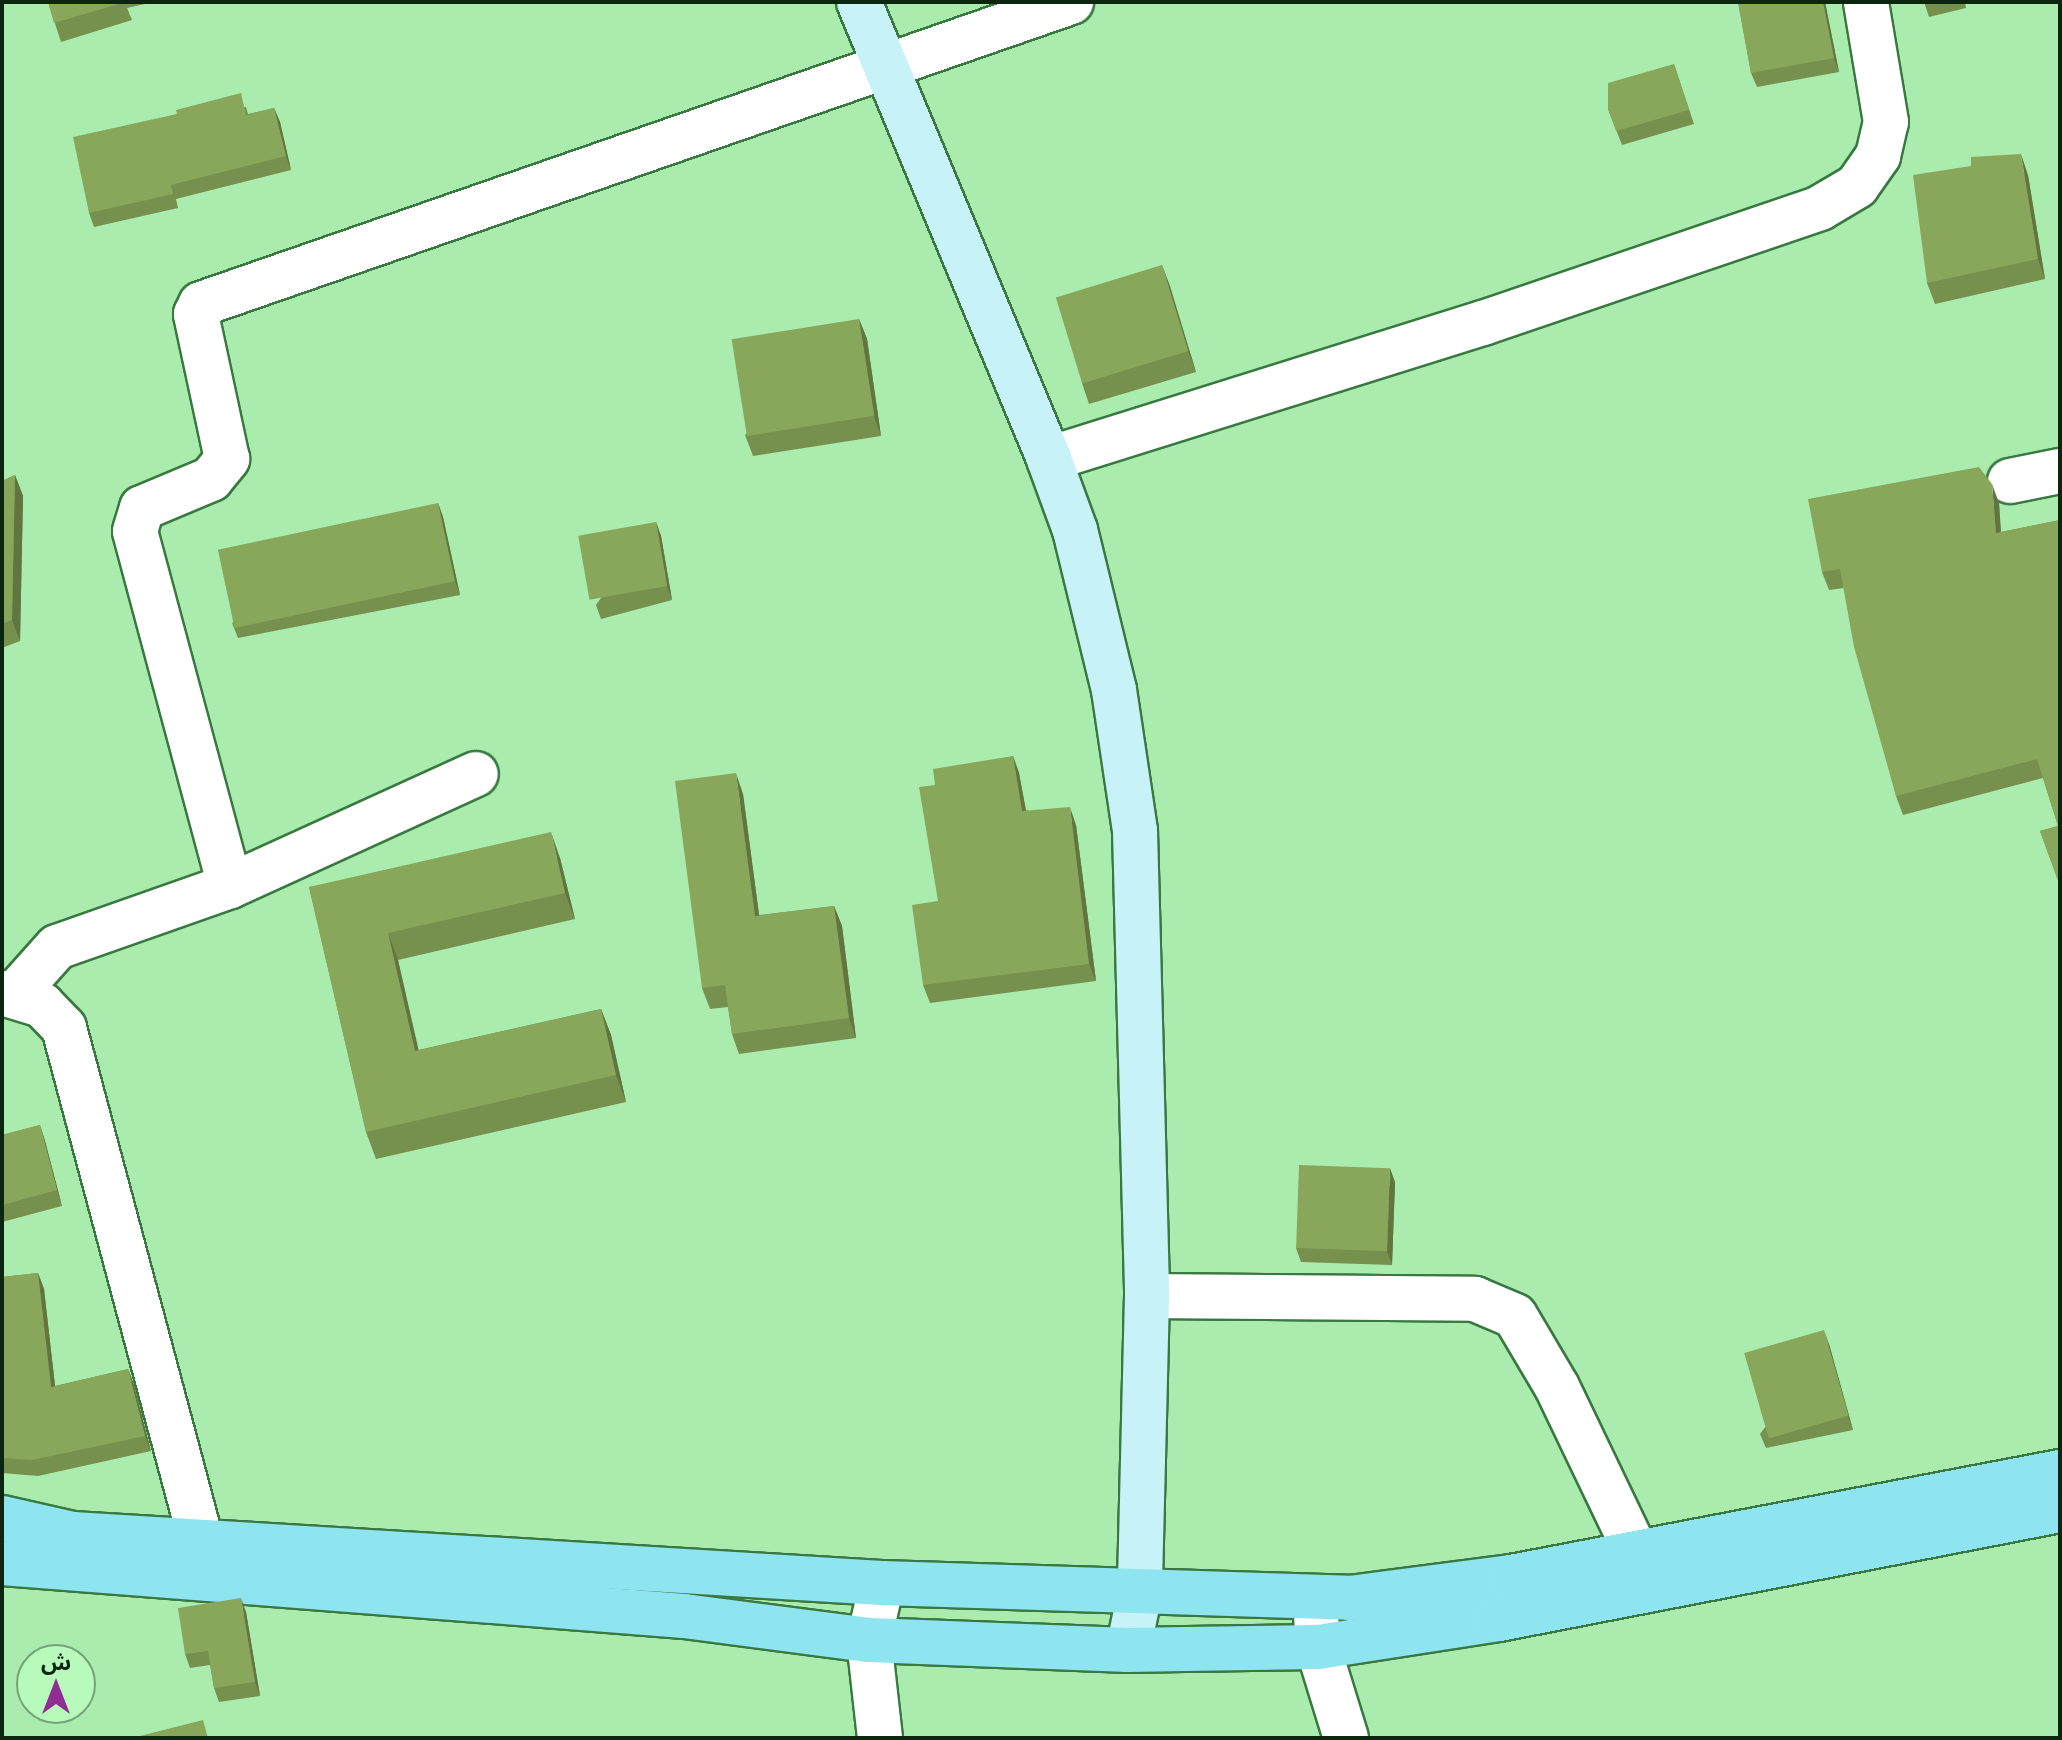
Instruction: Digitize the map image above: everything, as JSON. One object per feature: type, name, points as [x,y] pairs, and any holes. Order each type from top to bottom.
[{"type":"main road","points":[[2,1518],[73,1534],[200,1537],[882,1583],[1315,1599],[1434,1589],[2060,1472]]},
{"type":"main road","points":[[2,1563],[684,1616],[869,1640],[1128,1650],[1318,1647],[1499,1619],[2060,1510]]},
{"type":"street","points":[[859,2],[1049,459],[1075,530],[1114,690],[1135,831],[1147,1296],[1140,1592],[1128,1650]]},
{"type":"street","points":[[230,886],[135,531],[142,508],[211,479],[227,459],[199,329],[201,304],[1071,2]]},
{"type":"street","points":[[1049,459],[1497,318],[1820,208],[1857,186],[1878,156],[1886,122],[1866,2]]},
{"type":"street","points":[[2010,481],[2060,471]]},
{"type":"street","points":[[200,1537],[64,1028],[42,1005],[9,993],[57,947],[230,886],[476,774]]},
{"type":"street","points":[[1147,1296],[1475,1299],[1515,1316],[1557,1387],[1636,1552]]},
{"type":"street","points":[[880,1738],[869,1640],[882,1583]]},
{"type":"street","points":[[1315,1599],[1318,1647],[1346,1738]]},
{"type":"building","points":[[48,2],[125,2],[54,23]]},
{"type":"building","points":[[1738,2],[1823,2],[1834,58],[1751,73]]},
{"type":"building","points":[[1674,64],[1689,110],[1616,131],[1608,109],[1608,83]]},
{"type":"building","points":[[241,93],[246,115],[274,108],[286,156],[171,185],[173,194],[89,213],[73,137],[177,114],[176,110]]},
{"type":"building","points":[[2021,154],[2038,259],[1927,283],[1913,175],[1971,166],[1971,157]]},
{"type":"building","points":[[1162,265],[1188,351],[1082,384],[1056,297]]},
{"type":"building","points":[[859,319],[874,416],[747,436],[732,339]]},
{"type":"building","points":[[1979,467],[1992,484],[1996,533],[2060,520],[2060,877],[2057,878],[2040,831],[2058,826],[2037,759],[1896,796],[1854,647],[1840,569],[1822,572],[1808,499]]},
{"type":"building","points":[[15,475],[12,620],[2,624],[2,481]]},
{"type":"building","points":[[438,503],[455,581],[235,628],[218,550]]},
{"type":"building","points":[[656,522],[667,586],[589,600],[578,536]]},
{"type":"building","points":[[1013,756],[1022,811],[1070,807],[1089,964],[923,985],[912,905],[938,901],[919,787],[935,785],[933,769]]},
{"type":"building","points":[[736,773],[755,916],[834,906],[849,1018],[732,1034],[725,985],[702,988],[675,781]]},
{"type":"building","points":[[551,832],[565,893],[388,933],[415,1051],[601,1009],[616,1075],[366,1132],[309,887]]},
{"type":"building","points":[[40,1125],[57,1190],[2,1205],[2,1135]]},
{"type":"building","points":[[1299,1165],[1390,1168],[1387,1251],[1296,1248]]},
{"type":"building","points":[[38,1273],[51,1387],[128,1369],[145,1436],[32,1460],[2,1458],[2,1277]]},
{"type":"building","points":[[1824,1330],[1849,1416],[1769,1438],[1744,1353]]},
{"type":"building","points":[[241,1598],[255,1682],[214,1688],[208,1651],[185,1654],[178,1608]]},
{"type":"building","points":[[203,1720],[208,1738],[132,1738]]}]
